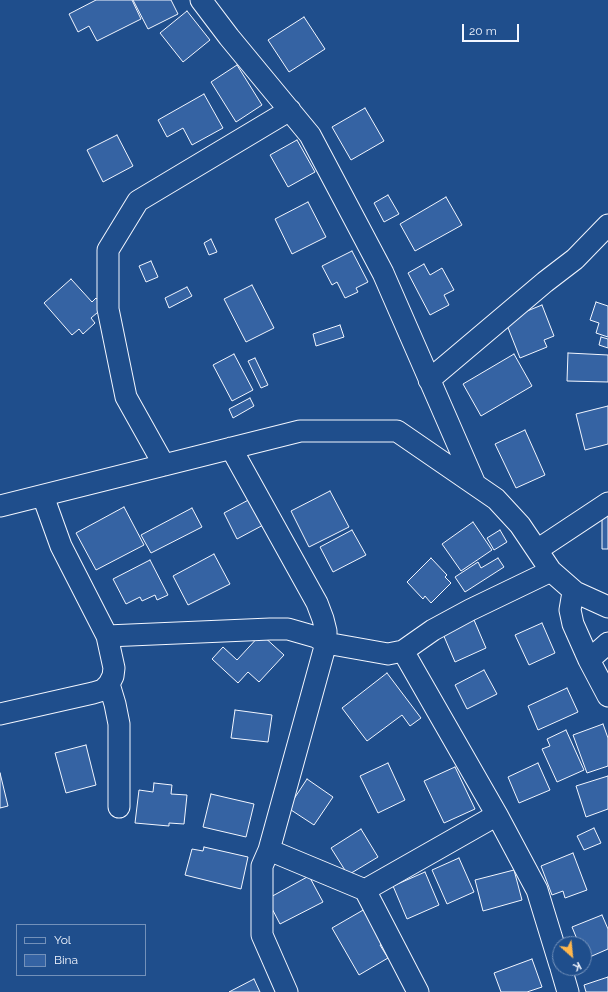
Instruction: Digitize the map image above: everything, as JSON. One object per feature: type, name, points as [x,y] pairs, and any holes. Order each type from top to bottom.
[{"type":"street","points":[[201,0],[310,135],[383,273],[475,484]]},
{"type":"street","points":[[164,465],[126,397],[108,309],[108,250],[138,201],[290,110]]},
{"type":"street","points":[[429,380],[575,259],[608,225]]},
{"type":"street","points":[[0,506],[300,431],[397,431],[496,499],[520,525],[551,571],[575,592],[608,607]]},
{"type":"street","points":[[231,448],[317,603],[323,619],[326,643],[270,850],[262,866],[262,935],[287,992]]},
{"type":"street","points":[[0,714],[103,690],[109,684],[114,668],[107,636],[61,546],[43,496]]},
{"type":"street","points":[[537,550],[608,503]]},
{"type":"street","points":[[107,636],[270,629],[288,630],[304,633],[326,643],[388,654],[402,651],[433,630],[464,613],[551,571]]},
{"type":"street","points":[[575,592],[572,598],[570,610],[573,624],[589,660],[608,696]]},
{"type":"street","points":[[589,660],[608,643]]},
{"type":"street","points":[[402,651],[537,890],[552,939]]},
{"type":"street","points":[[109,684],[119,724],[119,807]]},
{"type":"street","points":[[365,890],[496,815]]},
{"type":"street","points":[[270,850],[365,890],[417,992]]},
{"type":"street","points":[[563,976],[568,992]]},
{"type":"building","points":[[96,0],[132,0],[141,19],[97,41],[89,26],[78,32],[69,14]]},
{"type":"building","points":[[133,0],[171,0],[178,14],[148,29]]},
{"type":"building","points":[[187,11],[210,40],[183,62],[160,33]]},
{"type":"building","points":[[304,17],[325,49],[289,72],[268,40]]},
{"type":"building","points":[[237,65],[262,105],[236,122],[211,82]]},
{"type":"building","points":[[204,94],[223,128],[192,145],[183,128],[167,137],[158,120]]},
{"type":"building","points":[[365,108],[384,141],[351,160],[332,127]]},
{"type":"building","points":[[117,135],[133,166],[103,182],[87,150]]},
{"type":"building","points":[[297,140],[315,172],[288,187],[270,155]]},
{"type":"building","points":[[388,195],[399,214],[384,222],[374,203]]},
{"type":"building","points":[[446,197],[462,225],[415,251],[400,224]]},
{"type":"building","points":[[308,202],[326,237],[292,254],[275,219]]},
{"type":"building","points":[[211,239],[217,252],[209,255],[204,243]]},
{"type":"building","points":[[352,251],[368,282],[356,288],[358,292],[345,298],[337,282],[332,285],[322,266]]},
{"type":"building","points":[[151,261],[158,277],[146,282],[139,266]]},
{"type":"building","points":[[424,264],[430,275],[442,268],[454,290],[444,295],[449,305],[430,315],[408,273]]},
{"type":"building","points":[[71,279],[92,302],[96,298],[104,307],[91,318],[95,323],[83,334],[79,329],[72,335],[44,303]]},
{"type":"building","points":[[252,285],[274,328],[246,342],[224,299]]},
{"type":"building","points":[[187,287],[192,296],[169,308],[165,298]]},
{"type":"building","points":[[596,302],[608,306],[608,337],[596,333],[599,323],[590,320]]},
{"type":"building","points":[[542,305],[554,336],[544,340],[547,347],[520,358],[505,320]]},
{"type":"building","points":[[340,325],[344,337],[316,346],[313,334]]},
{"type":"building","points":[[601,337],[608,339],[608,348],[599,345]]},
{"type":"building","points":[[568,353],[608,355],[608,382],[567,381]]},
{"type":"building","points":[[234,354],[253,390],[232,401],[213,365]]},
{"type":"building","points":[[514,354],[532,386],[481,416],[463,384]]},
{"type":"building","points":[[255,358],[268,385],[261,388],[248,361]]},
{"type":"building","points":[[250,398],[254,406],[233,418],[229,409]]},
{"type":"building","points":[[608,406],[608,444],[585,450],[576,414]]},
{"type":"building","points":[[525,430],[545,475],[516,488],[495,444]]},
{"type":"building","points":[[330,491],[349,527],[309,547],[291,511]]},
{"type":"building","points":[[254,497],[267,523],[237,539],[224,513]]},
{"type":"building","points":[[124,507],[144,545],[96,570],[76,533]]},
{"type":"building","points":[[192,508],[202,527],[151,553],[141,535]]},
{"type":"building","points":[[602,511],[608,511],[608,549],[602,549]]},
{"type":"building","points":[[473,522],[492,550],[461,571],[442,544]]},
{"type":"building","points":[[352,530],[366,555],[333,572],[320,547]]},
{"type":"building","points":[[500,530],[507,542],[494,550],[487,538]]},
{"type":"building","points":[[214,554],[230,584],[188,605],[173,576]]},
{"type":"building","points":[[431,558],[447,575],[445,577],[451,583],[431,603],[425,596],[423,599],[407,582]]},
{"type":"building","points":[[498,558],[504,567],[465,592],[455,577],[478,562],[481,568]]},
{"type":"building","points":[[150,560],[168,595],[157,600],[155,595],[142,601],[140,597],[126,604],[113,579]]},
{"type":"building","points":[[474,620],[486,648],[455,662],[443,634]]},
{"type":"building","points":[[542,623],[555,653],[529,665],[515,635]]},
{"type":"building","points":[[261,634],[284,655],[259,682],[248,672],[238,683],[212,659],[223,647],[237,660]]},
{"type":"building","points":[[484,670],[497,694],[467,709],[455,685]]},
{"type":"building","points":[[387,673],[421,718],[410,726],[402,715],[367,741],[342,708]]},
{"type":"building","points":[[567,688],[578,712],[538,730],[528,706]]},
{"type":"building","points":[[235,710],[272,715],[268,742],[231,738]]},
{"type":"building","points":[[603,724],[608,738],[608,766],[587,773],[573,735]]},
{"type":"building","points":[[566,730],[584,770],[557,782],[542,749],[550,746],[547,739]]},
{"type":"building","points":[[86,745],[96,785],[66,793],[55,753]]},
{"type":"building","points":[[388,763],[405,800],[378,813],[360,776]]},
{"type":"building","points":[[538,763],[550,790],[519,803],[508,777]]},
{"type":"building","points":[[455,767],[475,809],[444,823],[424,781]]},
{"type":"building","points":[[0,773],[8,806],[0,808]]},
{"type":"building","points":[[608,776],[608,809],[586,817],[576,786]]},
{"type":"building","points":[[307,779],[333,797],[314,825],[288,808]]},
{"type":"building","points":[[154,783],[172,785],[171,794],[187,795],[184,824],[169,823],[169,826],[135,823],[139,790],[153,792]]},
{"type":"building","points":[[211,794],[254,804],[246,837],[203,827]]},
{"type":"building","points":[[594,828],[601,843],[584,850],[577,836]]},
{"type":"building","points":[[361,829],[378,857],[348,875],[331,848]]},
{"type":"building","points":[[204,847],[248,857],[241,889],[185,875],[192,849],[203,851]]},
{"type":"building","points":[[573,853],[587,890],[565,898],[563,891],[552,895],[541,866]]},
{"type":"building","points":[[459,858],[474,892],[447,904],[432,870]]},
{"type":"building","points":[[514,870],[522,900],[483,911],[475,880]]},
{"type":"building","points":[[425,872],[439,905],[407,919],[393,886]]},
{"type":"building","points":[[309,876],[323,902],[280,924],[267,899]]},
{"type":"building","points":[[365,909],[384,942],[380,945],[388,958],[359,975],[332,928]]},
{"type":"building","points":[[602,915],[608,929],[608,949],[592,956],[592,936],[576,936],[572,927]]},
{"type":"building","points":[[532,959],[542,987],[527,992],[501,992],[494,973]]},
{"type":"building","points":[[608,977],[608,992],[586,992],[584,985]]},
{"type":"building","points":[[254,979],[260,992],[229,992]]}]
